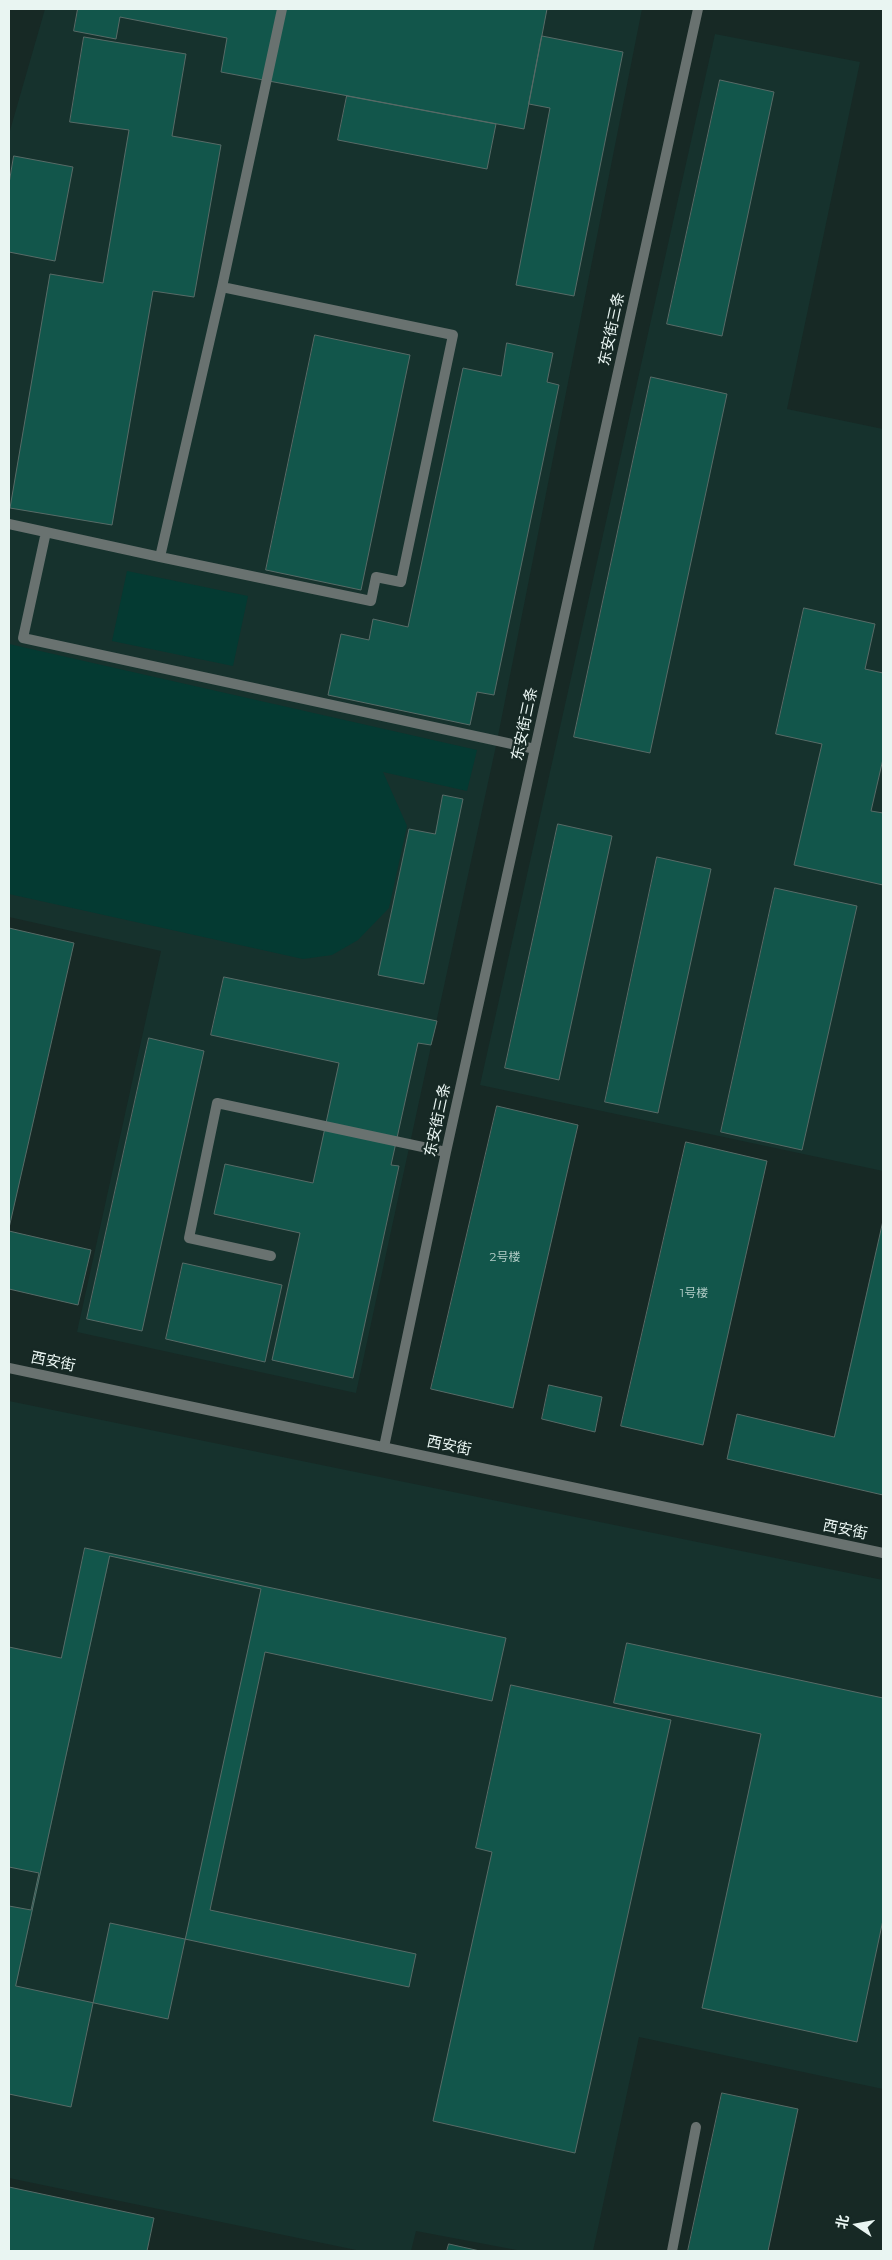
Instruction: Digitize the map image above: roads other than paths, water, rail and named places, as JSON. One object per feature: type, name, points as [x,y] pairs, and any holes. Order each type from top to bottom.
[{"type":"street","points":[[160,557],[222,287],[282,9]]},
{"type":"street","name":"东安街三条","points":[[384,1447],[446,1152],[698,9]]},
{"type":"street","points":[[9,524],[371,601],[376,577],[401,582],[453,335],[222,287]]},
{"type":"street","points":[[46,532],[23,638],[535,749]]},
{"type":"street","points":[[271,1256],[189,1238],[217,1103],[446,1152]]},
{"type":"street","name":"西安街","points":[[9,1368],[883,1553]]},
{"type":"street","points":[[672,2251],[696,2127]]}]
